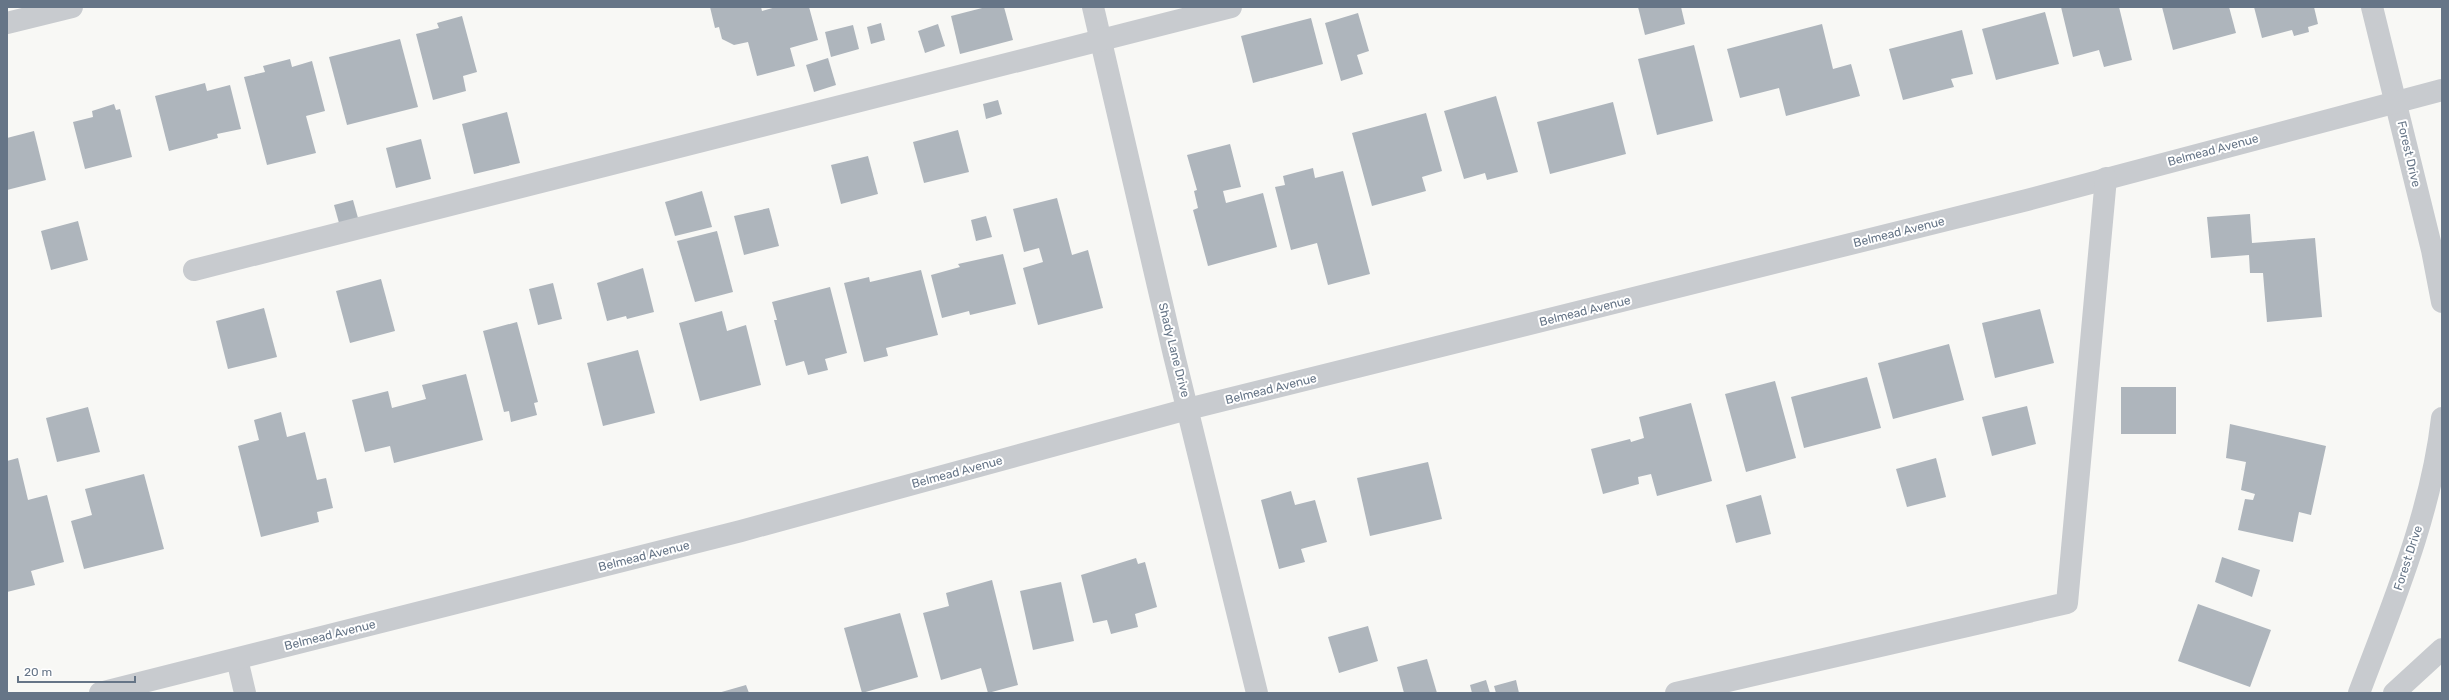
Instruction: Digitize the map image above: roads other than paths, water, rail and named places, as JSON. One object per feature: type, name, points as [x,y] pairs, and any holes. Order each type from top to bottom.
[{"type":"street","points":[[7,23],[72,7]]},
{"type":"street","name":"Shady Lane Drive","points":[[1092,7],[1257,693]]},
{"type":"street","points":[[194,270],[1231,7]]},
{"type":"street","name":"Forest Drive","points":[[2372,7],[2396,102],[2442,302]]},
{"type":"street","name":"Belmead Avenue","points":[[100,693],[741,531],[1188,409],[1680,288],[2442,90]]},
{"type":"street","points":[[1676,693],[2067,603],[2106,178]]},
{"type":"street","name":"Forest Drive","points":[[2359,693],[2409,558],[2437,460],[2442,418]]},
{"type":"street","points":[[2394,693],[2442,649]]},
{"type":"street","points":[[237,659],[245,693]]}]
